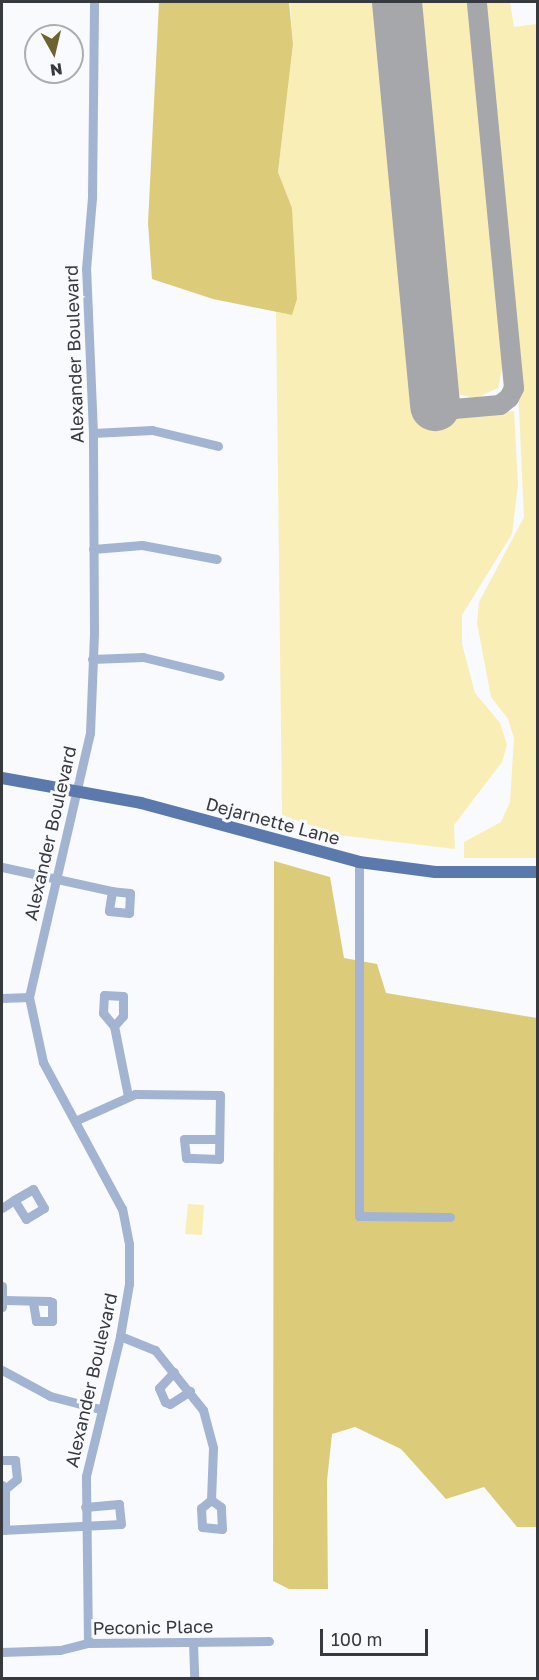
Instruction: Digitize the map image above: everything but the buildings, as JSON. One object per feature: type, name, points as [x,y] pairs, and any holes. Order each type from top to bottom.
[{"type":"main road","name":"Dejarnette Lane","points":[[2,778],[79,789],[359,862],[435,872],[537,872]]},
{"type":"street","name":"Alexander Boulevard","points":[[88,1643],[86,1476],[100,1409],[120,1336],[129,1284],[129,1244],[122,1209],[77,1120],[43,1062],[29,997],[79,789],[90,733],[93,433],[86,269],[94,132],[94,2]]},
{"type":"street","points":[[93,433],[152,430],[218,446]]},
{"type":"street","points":[[93,549],[142,544],[218,559]]},
{"type":"street","points":[[92,659],[143,657],[220,676]]},
{"type":"street","points":[[359,862],[359,1216],[450,1217]]},
{"type":"street","points":[[2,867],[112,891]]},
{"type":"street","points":[[2,998],[29,997]]},
{"type":"street","points":[[114,1026],[129,1096]]},
{"type":"street","points":[[77,1120],[129,1096],[187,1092],[220,1095],[219,1138]]},
{"type":"street","points":[[2,1208],[14,1200]]},
{"type":"street","points":[[2,1286],[3,1304],[33,1301]]},
{"type":"street","points":[[120,1336],[155,1350],[203,1410],[213,1448],[211,1500]]},
{"type":"street","points":[[2,1370],[50,1396],[100,1409]]},
{"type":"street","points":[[174,1372],[159,1388],[165,1402],[171,1404],[190,1391]]},
{"type":"street","points":[[2,1460],[15,1460],[17,1479],[3,1487],[3,1530],[121,1524],[119,1504],[85,1507]]},
{"type":"street","name":"Peconic Place","points":[[2,1652],[60,1650],[88,1643],[269,1641]]},
{"type":"street","points":[[193,1642],[195,1678]]},
{"type":"shaded area","points":[[159,2],[289,2],[293,44],[278,172],[292,208],[297,299],[292,315],[213,299],[152,279],[148,223]]},
{"type":"shaded area","points":[[290,2],[381,2],[421,419],[514,411],[518,485],[512,534],[462,615],[462,644],[475,693],[500,723],[507,745],[502,762],[454,825],[455,849],[338,835],[282,815],[276,312],[292,315],[292,208],[278,172],[293,44]]},
{"type":"shaded area","points":[[414,2],[470,2],[505,354],[498,388],[476,398],[452,393]]},
{"type":"shaded area","points":[[487,2],[510,2],[514,27],[537,24],[537,858],[464,858],[464,842],[501,822],[510,802],[514,738],[508,719],[491,697],[477,623],[479,602],[524,517],[516,343],[485,16]]},
{"type":"shaded area","points":[[274,861],[330,877],[344,958],[377,964],[386,993],[537,1018],[538,1527],[517,1527],[484,1487],[446,1499],[401,1449],[355,1427],[332,1434],[327,1481],[328,1589],[289,1589],[273,1581]]},
{"type":"shaded area","points":[[188,1204],[204,1205],[202,1235],[185,1234]]},
{"type":"taxiway","points":[[435,406],[454,409],[500,405],[509,398],[514,388],[477,2]]},
{"type":"runway","points":[[397,2],[435,406]]}]
